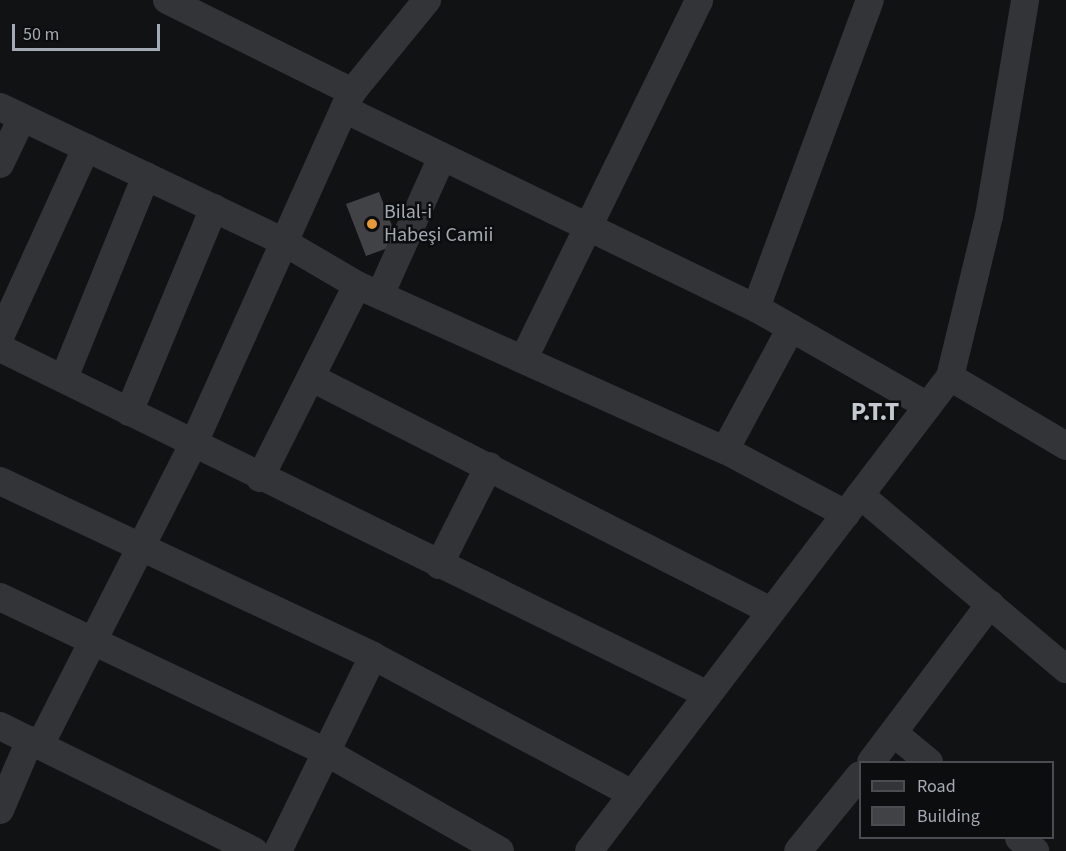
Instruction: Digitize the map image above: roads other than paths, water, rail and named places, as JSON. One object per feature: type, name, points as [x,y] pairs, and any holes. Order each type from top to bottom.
[{"type":"street","points":[[167,0],[348,100],[442,157],[584,228],[756,308],[928,406]]},
{"type":"street","points":[[0,810],[193,445],[282,241],[348,100],[427,0]]},
{"type":"street","points":[[524,358],[584,228],[699,0]]},
{"type":"street","points":[[756,308],[870,0]]},
{"type":"street","points":[[589,851],[950,377],[989,216],[1025,0]]},
{"type":"street","points":[[0,164],[11,113],[282,241],[369,290],[724,450],[853,505],[990,604],[1066,669]]},
{"type":"street","points":[[0,337],[86,148]]},
{"type":"street","points":[[260,478],[312,378],[369,290],[442,157]]},
{"type":"street","points":[[64,378],[146,176]]},
{"type":"street","points":[[129,412],[214,208]]},
{"type":"street","points":[[724,450],[791,328]]},
{"type":"street","points":[[0,348],[260,478],[708,695]]},
{"type":"street","points":[[950,377],[1066,446]]},
{"type":"street","points":[[312,378],[771,611]]},
{"type":"street","points":[[439,565],[489,466]]},
{"type":"street","points":[[0,482],[373,656],[632,794]]},
{"type":"street","points":[[0,597],[326,752],[500,851]]},
{"type":"street","points":[[872,761],[895,734],[990,604]]},
{"type":"street","points":[[278,851],[373,656]]},
{"type":"street","points":[[0,726],[254,851]]},
{"type":"street","points":[[895,734],[928,761]]},
{"type":"street","points":[[806,848],[859,778]]},
{"type":"street","points":[[1021,839],[1035,851]]},
{"type":"place","name":"Bilal-i Habeşi Camii","points":[[372,224]]},
{"type":"district","name":"P.T.T","points":[[875,412]]}]
